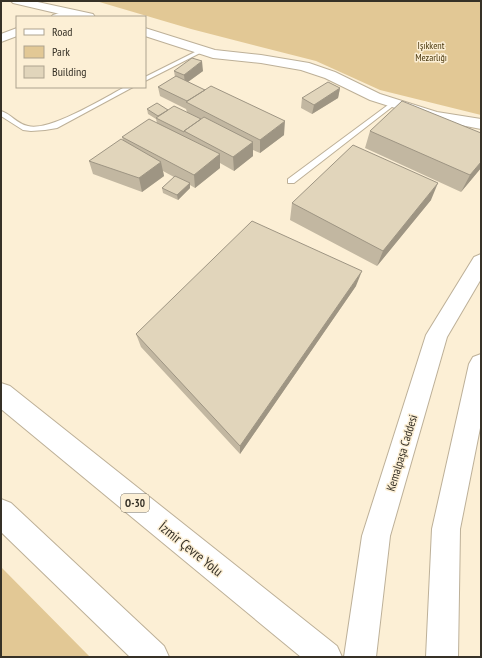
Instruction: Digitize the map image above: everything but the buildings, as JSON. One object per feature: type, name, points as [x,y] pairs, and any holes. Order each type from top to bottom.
[{"type":"main road","points":[[17,1],[84,16]]},
{"type":"main road","points":[[146,32],[213,54],[261,59],[304,66],[330,75],[375,97],[435,116],[481,124]]},
{"type":"main road","name":"Kemalpaşa Caddesi","points":[[360,657],[376,536],[435,343],[481,262]]},
{"type":"main road","points":[[442,657],[446,529],[481,364]]},
{"type":"main road","name":"İzmir Çevre Yolu","points":[[1,394],[326,657]]},
{"type":"main road","points":[[1,513],[153,657]]},
{"type":"street","points":[[60,16],[69,13]]},
{"type":"street","points":[[1,38],[16,32]]},
{"type":"lane","points":[[146,78],[201,51]]},
{"type":"lane","points":[[1,113],[23,129],[40,130],[54,126],[128,88]]},
{"type":"lane","points":[[291,181],[394,103]]},
{"type":"green space","name":"Işıkkent Mezarlığı","points":[[96,1],[481,1],[481,115],[380,90],[316,61],[191,29]]},
{"type":"green space","points":[[1,567],[90,657],[1,657]]}]
